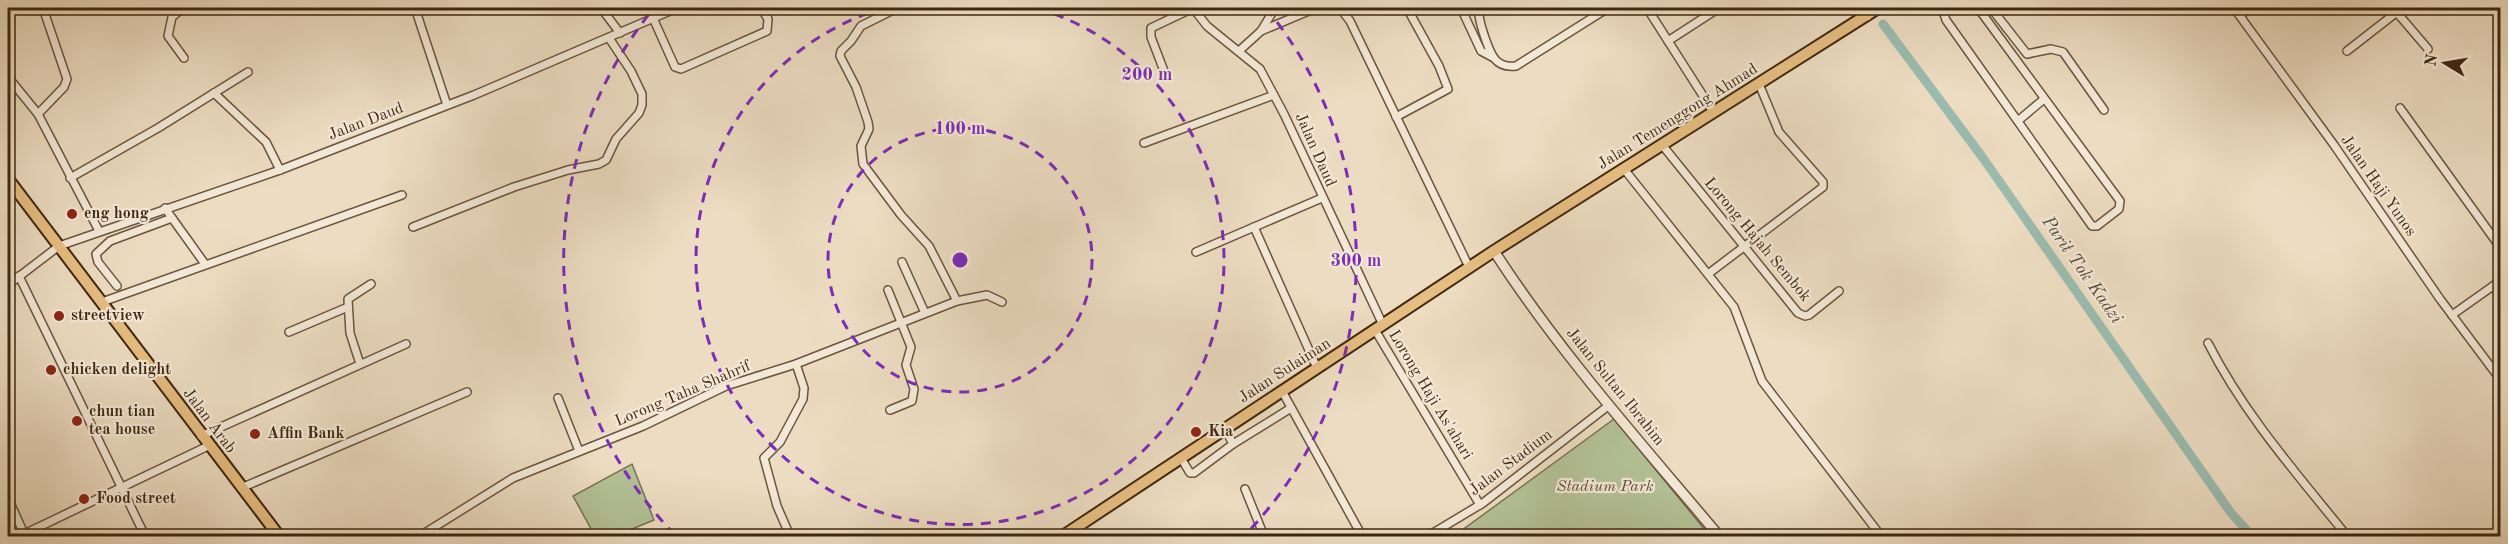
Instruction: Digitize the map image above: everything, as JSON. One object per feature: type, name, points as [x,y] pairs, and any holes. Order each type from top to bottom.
[{"type":"main road","name":"Jalan Temenggong Ahmad","points":[[1494,251],[1760,84],[1864,12],[1878,8]]},
{"type":"main road","name":"Jalan Arab","points":[[8,179],[279,537]]},
{"type":"main road","name":"Jalan Sulaiman","points":[[1064,537],[1494,251]]},
{"type":"street","points":[[183,8],[172,17],[168,36],[184,58]]},
{"type":"street","points":[[416,8],[447,105]]},
{"type":"street","points":[[601,8],[620,33]]},
{"type":"street","name":"Jalan Daud","points":[[8,285],[59,246],[280,170],[447,105],[677,8]]},
{"type":"street","points":[[653,18],[675,67],[681,69],[767,31],[768,19],[761,8]]},
{"type":"street","points":[[897,8],[888,9],[861,26],[841,51],[840,56],[856,87],[868,122],[869,129],[861,146],[860,156],[869,173],[929,246],[957,302]]},
{"type":"street","points":[[1164,71],[1150,37],[1151,28],[1193,8]]},
{"type":"street","name":"Jalan Daud","points":[[1193,8],[1207,26],[1260,69],[1322,198],[1379,327]]},
{"type":"street","points":[[1239,51],[1261,31],[1275,8]]},
{"type":"street","points":[[1261,31],[1316,8]]},
{"type":"street","points":[[1340,8],[1350,21],[1469,267]]},
{"type":"street","points":[[1396,117],[1448,89],[1439,66],[1407,8]]},
{"type":"street","points":[[1461,8],[1481,51],[1508,67],[1516,66],[1608,8]]},
{"type":"street","points":[[1479,8],[1478,17],[1494,58]]},
{"type":"street","points":[[1647,8],[1714,113]]},
{"type":"street","points":[[1668,41],[1719,8]]},
{"type":"street","points":[[1942,8],[1946,20],[2092,226],[2097,226],[2119,208],[2120,201],[1978,8]]},
{"type":"street","points":[[1991,8],[2027,54],[2051,49],[2063,52],[2104,110]]},
{"type":"street","name":"Jalan Haji Yunos","points":[[2235,8],[2291,84],[2452,315],[2500,379]]},
{"type":"street","points":[[2240,16],[2249,8]]},
{"type":"street","points":[[2346,51],[2395,10],[2428,49]]},
{"type":"street","points":[[38,114],[64,87],[67,79],[45,14]]},
{"type":"street","points":[[413,227],[514,187],[599,164],[606,159],[616,139],[639,113],[642,105],[642,94],[631,71],[609,38]]},
{"type":"street","points":[[70,178],[159,128],[248,72]]},
{"type":"street","points":[[8,77],[38,114],[99,231]]},
{"type":"street","points":[[1708,274],[1823,187],[1823,182],[1779,132],[1760,84]]},
{"type":"street","points":[[214,93],[266,142],[280,170]]},
{"type":"street","points":[[1144,143],[1274,95]]},
{"type":"street","points":[[2019,120],[2044,99]]},
{"type":"street","points":[[2400,108],[2500,247]]},
{"type":"street","name":"Lorong Hajah Sembok","points":[[1663,146],[1798,313],[1809,315],[1839,291]]},
{"type":"street","points":[[1624,169],[1738,313],[1762,381],[1881,537]]},
{"type":"street","points":[[102,302],[402,195]]},
{"type":"street","points":[[1196,252],[1322,198]]},
{"type":"street","points":[[165,208],[205,264]]},
{"type":"street","points":[[117,286],[98,262],[96,254],[110,241],[172,218]]},
{"type":"street","points":[[1254,227],[1317,368]]},
{"type":"street","name":"Jalan Sultan Ibrahim","points":[[1494,251],[1511,278],[1608,406],[1719,537]]},
{"type":"street","points":[[902,262],[925,313]]},
{"type":"street","points":[[19,276],[145,537]]},
{"type":"street","points":[[2452,315],[2500,280]]},
{"type":"street","points":[[360,364],[350,333],[348,298],[371,284]]},
{"type":"street","points":[[2493,286],[2500,296]]},
{"type":"street","points":[[888,290],[910,347],[906,365],[914,394],[912,401],[890,410]]},
{"type":"street","name":"Lorong Taha Shahrif","points":[[420,537],[513,478],[643,426],[726,386],[796,364],[957,302],[987,295],[1002,302]]},
{"type":"street","points":[[289,332],[348,308]]},
{"type":"street","name":"Lorong Haji As'ahari","points":[[1379,327],[1480,505]]},
{"type":"street","points":[[2208,343],[2227,381],[2283,458],[2347,537]]},
{"type":"street","points":[[201,436],[406,344]]},
{"type":"street","points":[[790,537],[777,506],[764,458],[773,451],[786,432],[803,399],[804,388],[796,364]]},
{"type":"street","points":[[1282,391],[1362,537]]},
{"type":"street","points":[[241,488],[467,392]]},
{"type":"street","points":[[558,398],[579,451]]},
{"type":"street","name":"Jalan Stadium","points":[[1428,537],[1480,505],[1608,406]]},
{"type":"street","points":[[1181,458],[1192,474],[1233,444],[1291,408]]},
{"type":"street","points":[[1225,429],[1233,444]]},
{"type":"street","points":[[8,498],[23,536],[208,446]]},
{"type":"street","points":[[1245,489],[1264,537]]},
{"type":"green space","name":"Stadium Park","points":[[1614,419],[1710,536],[1454,536]]},
{"type":"green space","points":[[632,464],[654,520],[615,536],[595,536],[573,496]]},
{"type":"waterway","name":"Parit Tok Kadzi","points":[[1883,24],[1983,158],[2231,513],[2252,536]]},
{"type":"place","name":"eng hong","points":[[72,214]]},
{"type":"place","name":"streetview","points":[[59,316]]},
{"type":"place","name":"chicken delight","points":[[51,370]]},
{"type":"place","name":"chun tian tea house","points":[[77,421]]},
{"type":"place","name":"Kia","points":[[1196,432]]},
{"type":"place","name":"Affin Bank","points":[[255,434]]},
{"type":"place","name":"Food street","points":[[84,499]]}]
